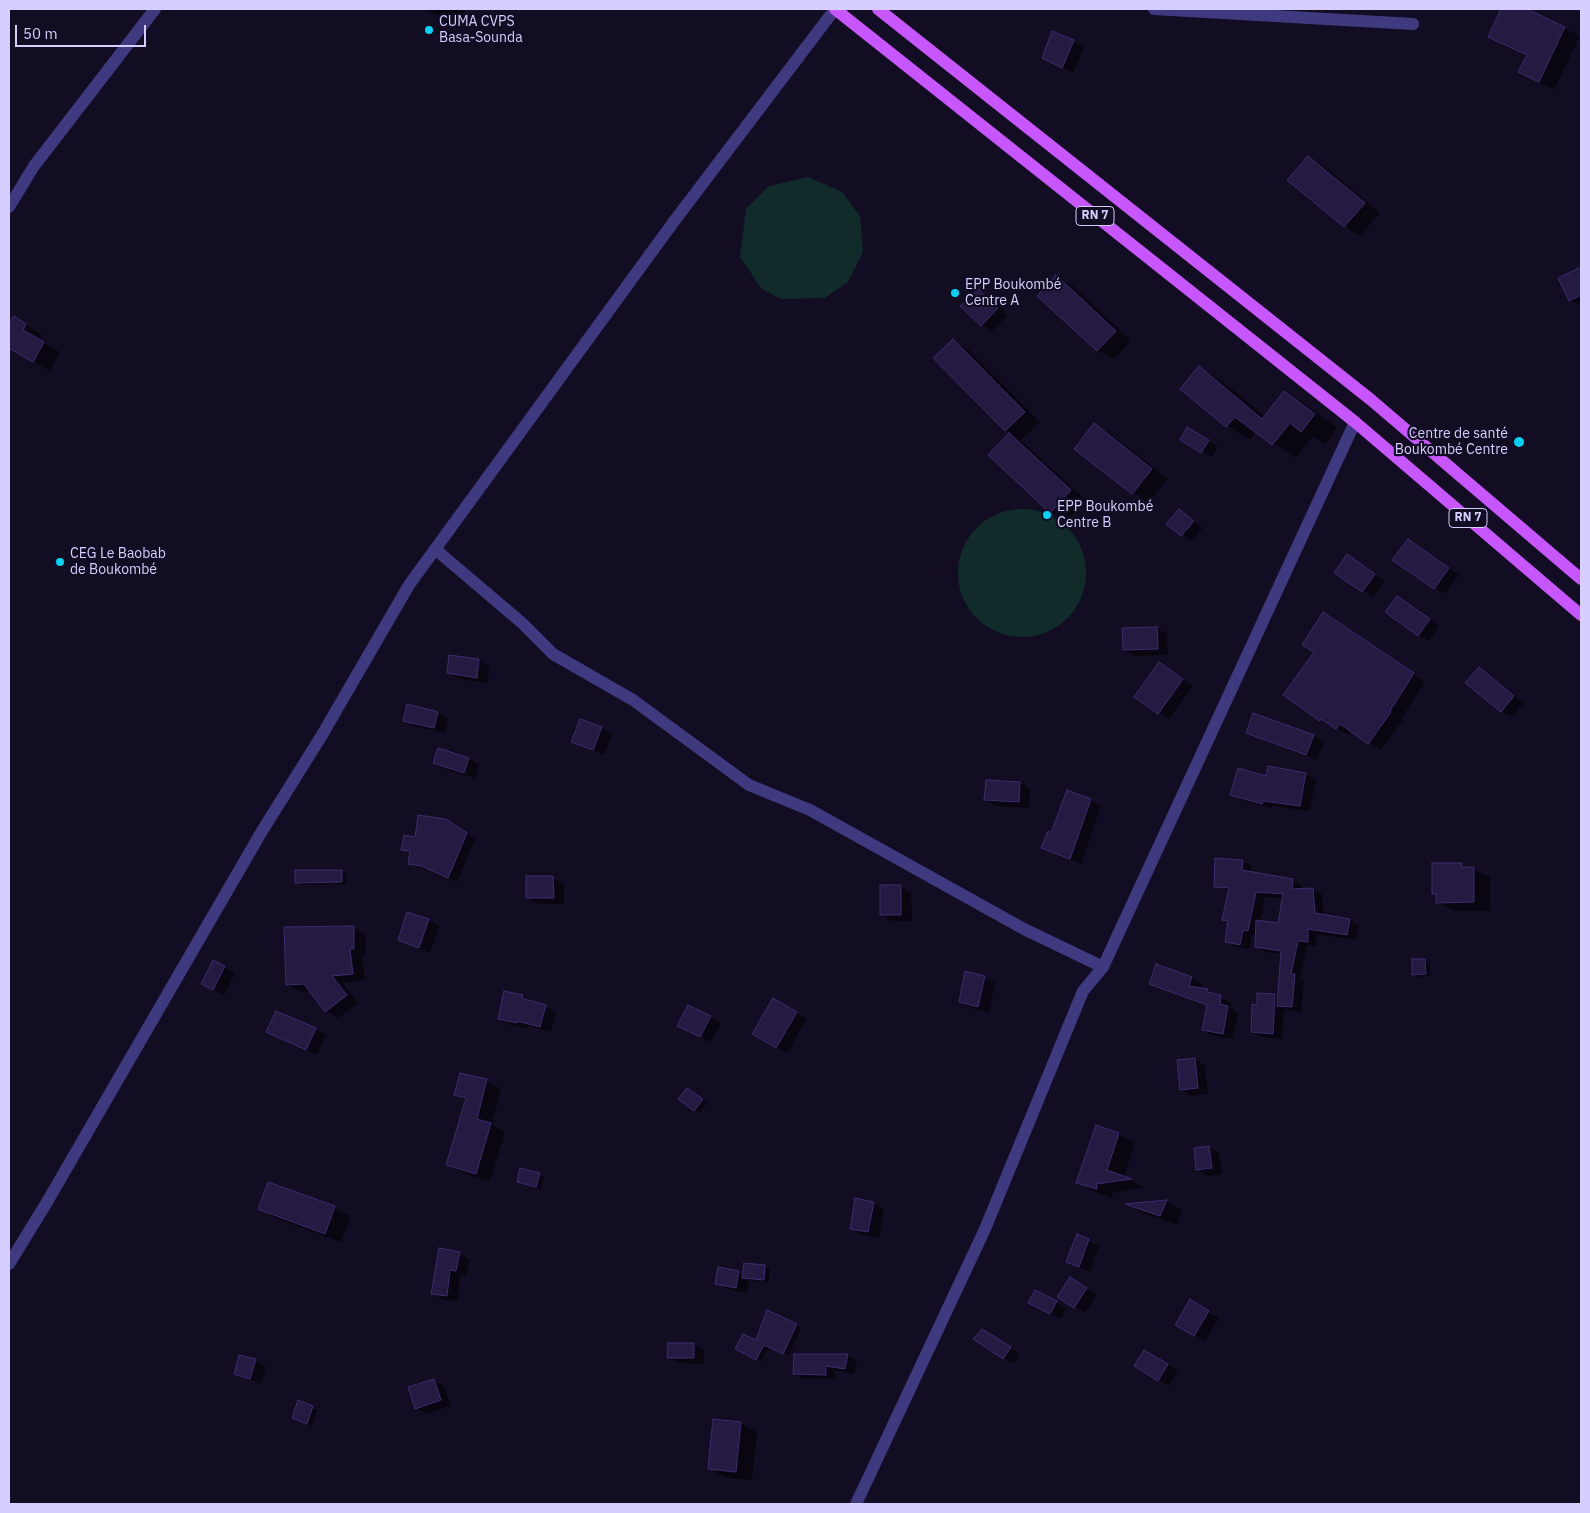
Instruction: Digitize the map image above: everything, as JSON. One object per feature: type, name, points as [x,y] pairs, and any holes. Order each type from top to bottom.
[{"type":"main road","name":"RN 7","points":[[835,9],[1355,422],[1581,614]]},
{"type":"main road","name":"RN 7","points":[[878,9],[1370,399],[1581,579]]},
{"type":"street","points":[[9,207],[34,166],[155,9]]},
{"type":"street","points":[[9,1264],[47,1202],[262,831],[322,735],[409,585],[672,224],[835,9]]},
{"type":"street","points":[[1154,9],[1413,24]]},
{"type":"street","points":[[856,1504],[985,1229],[1082,990],[1104,967],[1355,422]]},
{"type":"street","points":[[435,549],[522,623],[552,654],[633,700],[749,785],[810,810],[1024,929],[1104,967]]},
{"type":"green space","points":[[808,177],[842,192],[860,216],[863,252],[848,282],[825,298],[781,299],[762,289],[740,257],[746,209],[769,186]]},
{"type":"green space","points":[[1022,509],[1046,514],[1058,520],[1067,528],[1075,537],[1081,549],[1086,573],[1081,597],[1075,609],[1067,618],[1058,626],[1046,632],[1022,637],[998,632],[986,626],[977,618],[969,609],[963,597],[958,573],[963,549],[969,537],[977,528],[986,520],[998,514]]},
{"type":"building","points":[[1501,9],[1527,9],[1565,27],[1539,82],[1518,72],[1527,55],[1488,37]]},
{"type":"building","points":[[1052,31],[1074,40],[1062,68],[1042,58]]},
{"type":"building","points":[[1308,156],[1365,203],[1344,227],[1287,180]]},
{"type":"building","points":[[1581,267],[1581,295],[1569,301],[1558,278]]},
{"type":"building","points":[[1056,275],[1116,331],[1097,351],[1037,296]]},
{"type":"building","points":[[978,289],[998,308],[981,326],[960,306]]},
{"type":"building","points":[[14,316],[26,324],[23,330],[44,342],[33,362],[10,349],[9,351],[9,322]]},
{"type":"building","points":[[953,339],[1025,412],[1005,431],[933,358]]},
{"type":"building","points":[[1199,366],[1262,419],[1284,391],[1315,414],[1301,432],[1290,423],[1272,445],[1235,417],[1226,427],[1180,389]]},
{"type":"building","points":[[1094,423],[1152,469],[1132,494],[1074,449]]},
{"type":"building","points":[[1187,427],[1209,440],[1201,453],[1180,440]]},
{"type":"building","points":[[1009,433],[1071,490],[1050,513],[988,455]]},
{"type":"building","points":[[1179,509],[1194,521],[1181,536],[1166,524]]},
{"type":"building","points":[[1408,539],[1449,568],[1434,589],[1392,560]]},
{"type":"building","points":[[1347,554],[1375,574],[1362,592],[1334,573]]},
{"type":"building","points":[[1397,596],[1430,619],[1418,636],[1385,612]]},
{"type":"building","points":[[1323,612],[1414,673],[1391,712],[1368,744],[1340,724],[1336,729],[1321,719],[1320,721],[1283,695],[1314,652],[1302,645]]},
{"type":"building","points":[[1157,627],[1158,649],[1123,650],[1122,628]]},
{"type":"building","points":[[449,655],[479,659],[477,678],[447,673]]},
{"type":"building","points":[[1159,662],[1183,679],[1158,714],[1134,697]]},
{"type":"building","points":[[1479,667],[1514,696],[1501,712],[1465,683]]},
{"type":"building","points":[[407,704],[438,712],[434,728],[403,721]]},
{"type":"building","points":[[1253,713],[1314,735],[1306,755],[1246,733]]},
{"type":"building","points":[[580,719],[602,727],[593,750],[571,742]]},
{"type":"building","points":[[438,748],[469,758],[464,773],[433,763]]},
{"type":"building","points":[[1268,766],[1306,773],[1300,806],[1263,801],[1262,804],[1230,795],[1238,768],[1266,776]]},
{"type":"building","points":[[986,780],[1020,782],[1019,802],[984,800]]},
{"type":"building","points":[[1067,790],[1091,799],[1070,859],[1041,848],[1048,831],[1051,833]]},
{"type":"building","points":[[418,815],[446,819],[467,833],[448,878],[421,866],[408,864],[410,851],[401,850],[404,835],[415,837]]},
{"type":"building","points":[[1215,858],[1243,860],[1242,870],[1293,879],[1292,889],[1313,888],[1315,913],[1350,919],[1347,935],[1308,929],[1308,942],[1298,941],[1291,974],[1295,974],[1292,1007],[1277,1006],[1281,951],[1255,947],[1256,920],[1278,923],[1283,894],[1256,892],[1248,931],[1243,930],[1240,945],[1225,942],[1228,921],[1222,920],[1229,888],[1214,887]]},
{"type":"building","points":[[1432,863],[1462,863],[1462,867],[1474,867],[1474,902],[1436,903],[1436,894],[1432,894]]},
{"type":"building","points":[[295,870],[342,870],[342,882],[295,883]]},
{"type":"building","points":[[526,876],[553,876],[554,898],[526,898]]},
{"type":"building","points":[[880,885],[901,885],[901,915],[880,915]]},
{"type":"building","points":[[407,912],[429,919],[419,948],[398,940]]},
{"type":"building","points":[[354,926],[354,949],[350,949],[353,974],[332,976],[347,995],[325,1012],[304,984],[286,985],[284,927]]},
{"type":"building","points":[[1412,959],[1425,959],[1426,974],[1412,975]]},
{"type":"building","points":[[213,960],[225,966],[213,990],[201,984]]},
{"type":"building","points":[[1156,964],[1192,977],[1189,986],[1208,989],[1207,992],[1221,995],[1220,1004],[1228,1006],[1223,1034],[1202,1030],[1207,1005],[1149,984]]},
{"type":"building","points":[[965,971],[985,976],[978,1007],[959,1002]]},
{"type":"building","points":[[504,991],[523,995],[522,998],[546,1005],[540,1027],[517,1021],[517,1023],[498,1019]]},
{"type":"building","points":[[1257,993],[1275,994],[1273,1034],[1251,1032],[1252,1004],[1257,1005]]},
{"type":"building","points":[[773,998],[797,1012],[776,1048],[752,1034]]},
{"type":"building","points":[[688,1005],[711,1016],[700,1037],[677,1026]]},
{"type":"building","points":[[276,1011],[316,1028],[306,1050],[266,1032]]},
{"type":"building","points":[[1195,1058],[1198,1088],[1180,1090],[1177,1060]]},
{"type":"building","points":[[460,1073],[487,1079],[477,1119],[491,1123],[476,1174],[446,1165],[466,1098],[454,1095]]},
{"type":"building","points":[[687,1088],[703,1099],[694,1111],[678,1099]]},
{"type":"building","points":[[1096,1125],[1119,1133],[1107,1170],[1132,1179],[1096,1184],[1097,1189],[1076,1183]]},
{"type":"building","points":[[1209,1146],[1212,1168],[1196,1170],[1194,1148]]},
{"type":"building","points":[[520,1168],[540,1173],[536,1187],[517,1182]]},
{"type":"building","points":[[268,1182],[335,1206],[325,1234],[258,1209]]},
{"type":"building","points":[[855,1198],[874,1202],[868,1232],[850,1229]]},
{"type":"building","points":[[1167,1200],[1160,1216],[1125,1204]]},
{"type":"building","points":[[1077,1234],[1089,1239],[1079,1267],[1066,1262]]},
{"type":"building","points":[[439,1248],[460,1252],[456,1271],[450,1270],[447,1296],[431,1294]]},
{"type":"building","points":[[744,1263],[765,1265],[764,1280],[742,1278]]},
{"type":"building","points":[[718,1267],[739,1271],[736,1288],[715,1284]]},
{"type":"building","points":[[1070,1277],[1087,1288],[1074,1308],[1057,1297]]},
{"type":"building","points":[[1035,1290],[1057,1301],[1050,1314],[1028,1303]]},
{"type":"building","points":[[1190,1299],[1209,1311],[1194,1336],[1175,1325]]},
{"type":"building","points":[[767,1310],[797,1324],[783,1354],[764,1345],[756,1360],[735,1349],[743,1334],[756,1340]]},
{"type":"building","points":[[982,1329],[1011,1347],[1003,1359],[973,1339]]},
{"type":"building","points":[[668,1343],[694,1343],[694,1358],[667,1358]]},
{"type":"building","points":[[1144,1350],[1168,1364],[1158,1381],[1134,1366]]},
{"type":"building","points":[[794,1354],[848,1354],[845,1369],[826,1366],[826,1375],[793,1374]]},
{"type":"building","points":[[239,1355],[256,1359],[250,1379],[234,1374]]},
{"type":"building","points":[[434,1379],[441,1400],[415,1409],[408,1387]]},
{"type":"building","points":[[298,1400],[313,1406],[307,1424],[292,1418]]},
{"type":"building","points":[[713,1419],[741,1422],[736,1472],[708,1469]]},
{"type":"place","name":"CUMA CVPS Basa-Sounda","points":[[429,30]]},
{"type":"place","name":"EPP Boukombé Centre A","points":[[955,293]]},
{"type":"place","name":"Centre de santé Boukombé Centre","points":[[1519,442]]},
{"type":"place","name":"EPP Boukombé Centre B","points":[[1047,515]]},
{"type":"place","name":"CEG Le Baobab de Boukombé","points":[[60,562]]}]
